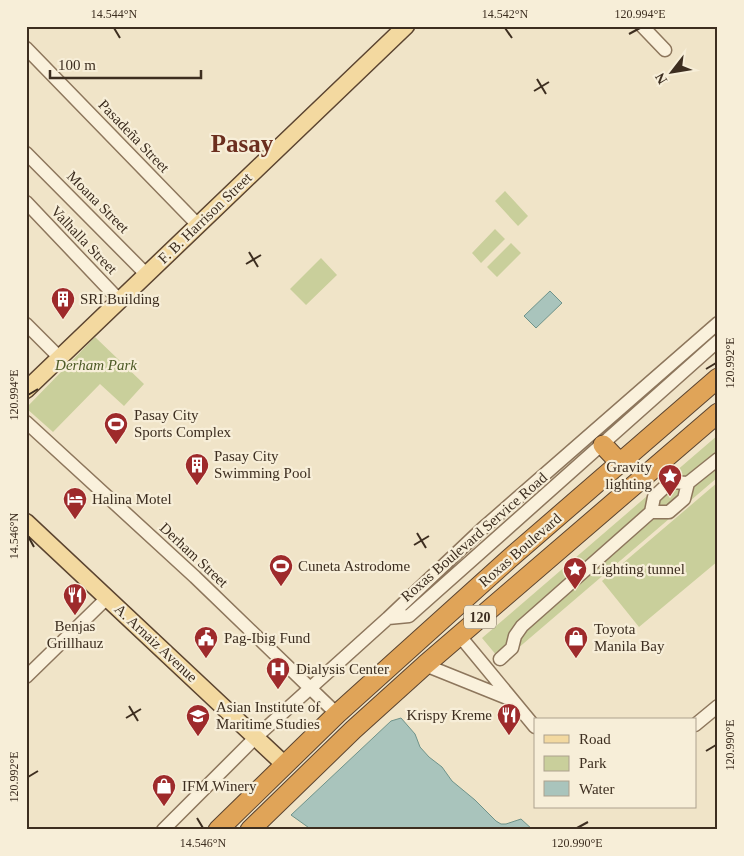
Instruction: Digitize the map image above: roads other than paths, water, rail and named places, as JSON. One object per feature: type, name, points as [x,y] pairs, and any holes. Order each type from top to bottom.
[{"type":"highway","name":"Roxas Boulevard","points":[[218,830],[337,714],[509,559],[718,378]]},
{"type":"highway","name":"Roxas Boulevard","points":[[250,830],[353,730],[425,665],[718,413]]},
{"type":"highway","points":[[603,445],[620,463]]},
{"type":"main road","name":"F. B. Harrison Street","points":[[26,390],[406,26]]},
{"type":"main road","name":"A. Arnaiz Avenue","points":[[26,522],[285,765]]},
{"type":"street","points":[[642,26],[665,50]]},
{"type":"street","name":"Pasadeña Street","points":[[26,48],[198,225]]},
{"type":"street","name":"Moana Street","points":[[26,153],[146,274]]},
{"type":"street","name":"Valhalla Street","points":[[26,202],[119,300]]},
{"type":"street","points":[[163,830],[309,687],[388,618],[482,529],[718,323]]},
{"type":"street","points":[[26,324],[59,357]]},
{"type":"street","name":"Roxas Boulevard Service Road","points":[[388,618],[409,616],[718,341]]},
{"type":"street","name":"Derham Street","points":[[26,422],[191,574],[337,714]]},
{"type":"street","points":[[651,512],[669,512],[684,499],[688,483],[718,459]]},
{"type":"street","points":[[500,659],[512,648],[515,636],[522,626],[651,512],[654,497],[670,482],[688,483]]},
{"type":"street","points":[[26,678],[107,598]]},
{"type":"street","points":[[459,635],[509,699],[534,727]]},
{"type":"street","points":[[425,665],[509,699]]},
{"type":"street","points":[[696,724],[718,706]]},
{"type":"water","points":[[550,291],[562,303],[536,328],[524,316]]},
{"type":"water","points":[[401,718],[415,734],[420,747],[429,757],[442,767],[452,781],[496,821],[506,824],[521,819],[533,830],[312,830],[291,815],[391,721]]},
{"type":"place","name":"SRI Building","points":[[63,320]]},
{"type":"place","name":"Pasay City Sports Complex","points":[[116,445]]},
{"type":"place","name":"Pasay City Swimming Pool","points":[[197,486]]},
{"type":"place","name":"Gravity lighting","points":[[670,497]]},
{"type":"place","name":"Halina Motel","points":[[75,520]]},
{"type":"place","name":"Cuneta Astrodome","points":[[281,587]]},
{"type":"place","name":"Lighting tunnel","points":[[575,590]]},
{"type":"place","name":"Benjas Grillhauz","points":[[75,616]]},
{"type":"place","name":"Pag-Ibig Fund","points":[[206,659]]},
{"type":"place","name":"Toyota Manila Bay","points":[[576,659]]},
{"type":"place","name":"Dialysis Center","points":[[278,690]]},
{"type":"place","name":"Krispy Kreme","points":[[509,736]]},
{"type":"place","name":"Asian Institute of Maritime Studies","points":[[198,737]]},
{"type":"place","name":"IFM Winery","points":[[164,807]]},
{"type":"district","name":"Pasay","points":[[242,143]]},
{"type":"park label","name":"Derham Park","points":[[96,365]]}]
